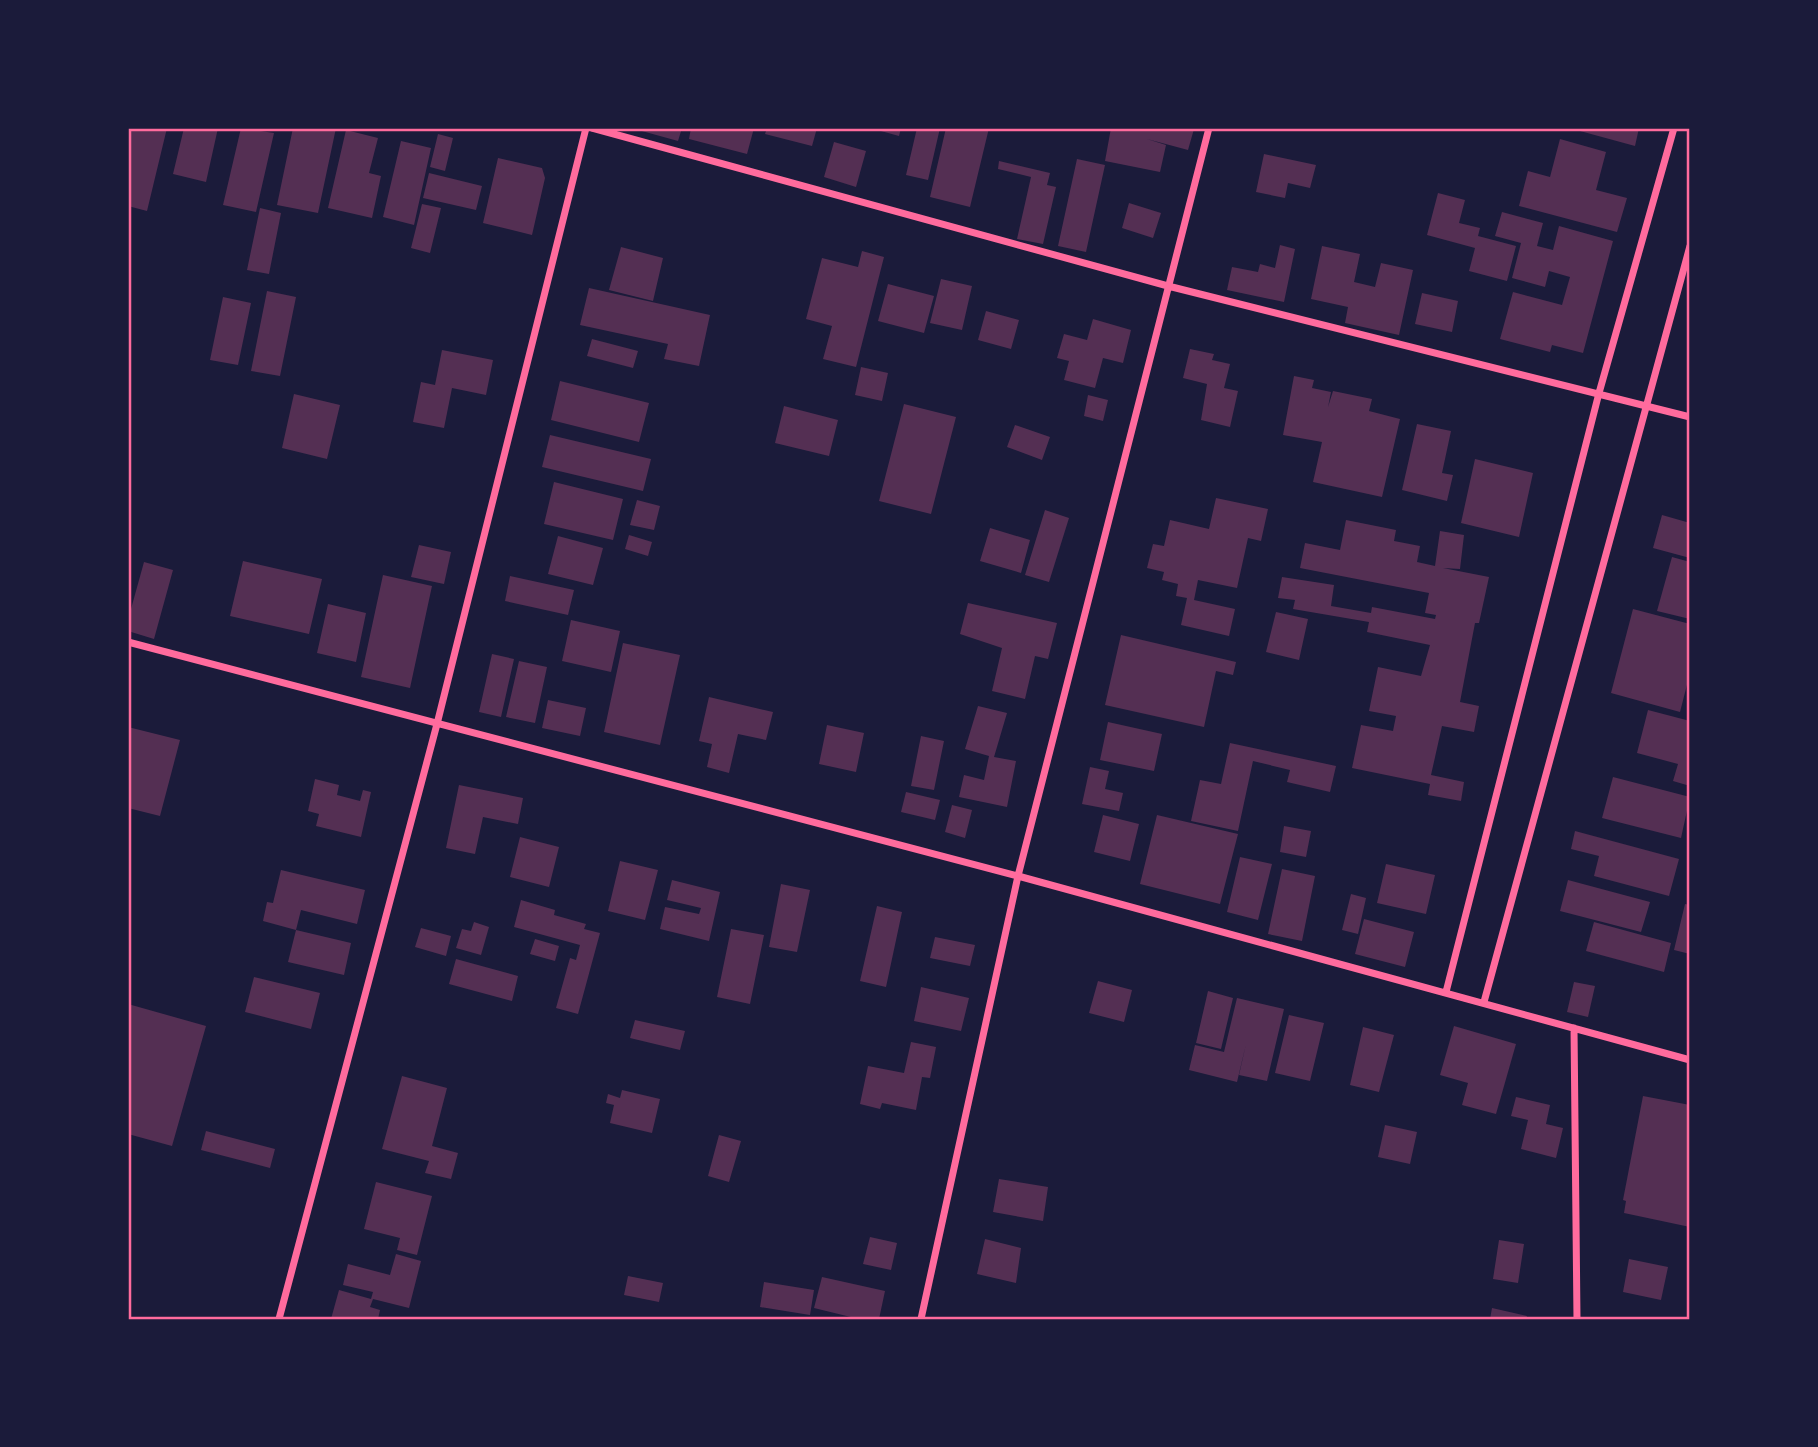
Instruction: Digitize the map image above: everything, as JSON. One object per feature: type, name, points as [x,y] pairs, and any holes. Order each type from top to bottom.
[{"type":"street","points":[[279,1319],[437,724],[589,128],[1168,286],[1690,417]]},
{"type":"street","points":[[921,1319],[1018,876],[1209,128]]},
{"type":"street","points":[[1446,992],[1600,393],[1674,128]]},
{"type":"street","points":[[1484,1002],[1690,246]]},
{"type":"street","points":[[128,642],[1018,876],[1690,1060]]},
{"type":"street","points":[[1574,1028],[1577,1319]]},
{"type":"building","points":[[128,128],[167,128],[147,211],[128,206]]},
{"type":"building","points":[[184,128],[218,128],[206,182],[173,174]]},
{"type":"building","points":[[241,128],[274,133],[256,212],[223,205]]},
{"type":"building","points":[[293,128],[336,128],[318,213],[277,205]]},
{"type":"building","points":[[631,128],[682,128],[678,141]]},
{"type":"building","points":[[691,128],[754,128],[747,154],[689,139]]},
{"type":"building","points":[[767,128],[817,128],[812,146],[765,134]]},
{"type":"building","points":[[870,128],[901,128],[899,136]]},
{"type":"building","points":[[917,128],[940,128],[928,180],[906,175]]},
{"type":"building","points":[[946,128],[989,128],[970,207],[930,197]]},
{"type":"building","points":[[1111,128],[1194,129],[1188,150],[1147,139],[1166,145],[1160,172],[1105,161]]},
{"type":"building","points":[[1569,128],[1639,128],[1635,146]]},
{"type":"building","points":[[346,130],[378,138],[369,173],[381,176],[372,218],[328,208]]},
{"type":"building","points":[[438,134],[453,138],[445,171],[430,167]]},
{"type":"building","points":[[1560,139],[1606,152],[1596,190],[1627,198],[1617,232],[1519,206],[1528,171],[1550,177]]},
{"type":"building","points":[[401,141],[431,148],[414,225],[383,217]]},
{"type":"building","points":[[834,142],[866,151],[856,187],[824,177]]},
{"type":"building","points":[[1264,154],[1316,165],[1310,188],[1288,183],[1285,198],[1256,192]]},
{"type":"building","points":[[498,158],[542,168],[545,178],[532,235],[483,223]]},
{"type":"building","points":[[1077,159],[1105,165],[1086,252],[1058,246]]},
{"type":"building","points":[[999,161],[1050,173],[1047,185],[1056,187],[1043,244],[1017,239],[1031,177],[998,169]]},
{"type":"building","points":[[429,173],[482,186],[476,210],[423,198]]},
{"type":"building","points":[[1438,193],[1465,200],[1459,223],[1480,228],[1478,236],[1516,246],[1507,281],[1469,271],[1475,248],[1427,235]]},
{"type":"building","points":[[1129,203],[1161,213],[1153,238],[1122,228]]},
{"type":"building","points":[[422,204],[441,208],[430,253],[411,248]]},
{"type":"building","points":[[260,208],[281,213],[269,274],[247,270]]},
{"type":"building","points":[[1502,212],[1543,223],[1537,246],[1553,250],[1559,226],[1613,241],[1583,353],[1552,345],[1550,352],[1500,339],[1513,292],[1562,305],[1570,277],[1549,271],[1545,287],[1512,278],[1521,243],[1495,236]]},
{"type":"building","points":[[1280,245],[1295,249],[1284,302],[1227,290],[1232,267],[1258,272],[1260,264],[1275,268]]},
{"type":"building","points":[[1322,246],[1360,254],[1354,282],[1375,287],[1381,263],[1413,270],[1399,335],[1345,323],[1348,307],[1311,299]]},
{"type":"building","points":[[621,247],[663,258],[653,301],[609,290]]},
{"type":"building","points":[[862,251],[884,257],[856,367],[823,359],[832,326],[806,319],[822,258],[858,267]]},
{"type":"building","points":[[941,279],[972,286],[962,330],[930,323]]},
{"type":"building","points":[[888,284],[934,296],[924,333],[878,321]]},
{"type":"building","points":[[589,288],[710,315],[699,366],[664,359],[668,344],[580,325]]},
{"type":"building","points":[[267,291],[296,297],[280,376],[251,371]]},
{"type":"building","points":[[1422,293],[1458,301],[1452,332],[1415,324]]},
{"type":"building","points":[[223,297],[251,303],[238,365],[210,360]]},
{"type":"building","points":[[986,311],[1019,320],[1011,349],[978,340]]},
{"type":"building","points":[[1093,319],[1131,330],[1123,363],[1103,358],[1095,388],[1064,380],[1069,361],[1057,358],[1064,334],[1087,340]]},
{"type":"building","points":[[592,339],[638,351],[633,368],[587,356]]},
{"type":"building","points":[[1190,349],[1214,354],[1212,360],[1230,364],[1224,388],[1238,391],[1230,427],[1201,420],[1207,384],[1183,378]]},
{"type":"building","points":[[442,350],[493,360],[486,395],[452,388],[444,428],[413,422],[421,382],[435,385]]},
{"type":"building","points":[[861,367],[888,373],[882,401],[855,395]]},
{"type":"building","points":[[1294,376],[1314,380],[1312,388],[1331,392],[1328,407],[1333,391],[1372,399],[1369,411],[1400,419],[1382,497],[1313,482],[1322,442],[1283,435]]},
{"type":"building","points":[[560,381],[649,403],[639,442],[551,420]]},
{"type":"building","points":[[294,394],[340,405],[327,459],[282,448]]},
{"type":"building","points":[[1088,395],[1108,400],[1103,421],[1084,416]]},
{"type":"building","points":[[904,404],[956,417],[931,514],[879,501]]},
{"type":"building","points":[[784,406],[838,420],[829,456],[775,443]]},
{"type":"building","points":[[1417,424],[1451,431],[1442,473],[1453,475],[1447,501],[1402,490]]},
{"type":"building","points":[[1015,425],[1050,437],[1042,460],[1007,447]]},
{"type":"building","points":[[550,435],[651,459],[643,491],[542,467]]},
{"type":"building","points":[[1475,459],[1533,473],[1519,537],[1461,523]]},
{"type":"building","points":[[554,482],[623,499],[613,540],[544,524]]},
{"type":"building","points":[[1216,498],[1268,509],[1261,541],[1248,538],[1237,588],[1198,580],[1194,600],[1235,609],[1229,636],[1181,625],[1187,598],[1176,596],[1178,584],[1162,580],[1164,572],[1147,568],[1153,544],[1164,546],[1170,520],[1209,529]]},
{"type":"building","points":[[637,500],[660,506],[654,530],[630,525]]},
{"type":"building","points":[[1045,510],[1069,518],[1049,582],[1025,575]]},
{"type":"building","points":[[1662,515],[1690,523],[1690,558],[1653,548]]},
{"type":"building","points":[[1346,520],[1396,530],[1394,541],[1420,546],[1417,562],[1435,566],[1440,531],[1464,535],[1460,569],[1443,568],[1489,577],[1479,623],[1475,623],[1460,702],[1479,706],[1474,732],[1442,726],[1431,775],[1464,782],[1461,801],[1428,795],[1430,784],[1352,768],[1361,725],[1393,731],[1396,716],[1369,711],[1378,667],[1421,676],[1430,645],[1367,632],[1369,622],[1293,609],[1295,600],[1278,598],[1282,577],[1334,585],[1331,606],[1371,613],[1372,607],[1435,619],[1436,615],[1425,613],[1429,593],[1300,568],[1305,543],[1340,550]]},
{"type":"building","points":[[990,528],[1030,540],[1021,573],[980,561]]},
{"type":"building","points":[[629,535],[652,542],[648,556],[625,549]]},
{"type":"building","points":[[558,536],[603,548],[593,585],[548,574]]},
{"type":"building","points":[[419,545],[451,552],[444,584],[411,577]]},
{"type":"building","points":[[1672,557],[1690,562],[1690,619],[1657,611]]},
{"type":"building","points":[[243,561],[322,579],[309,634],[230,616]]},
{"type":"building","points":[[144,562],[173,570],[154,639],[128,631],[128,608],[131,609]]},
{"type":"building","points":[[383,575],[432,586],[410,688],[361,677]]},
{"type":"building","points":[[510,576],[574,590],[568,615],[505,601]]},
{"type":"building","points":[[968,603],[1057,623],[1048,659],[1035,656],[1025,699],[992,691],[1002,648],[960,634]]},
{"type":"building","points":[[328,604],[366,613],[356,662],[317,653]]},
{"type":"building","points":[[1633,609],[1690,624],[1690,673],[1680,712],[1611,693]]},
{"type":"building","points":[[1276,612],[1308,619],[1299,660],[1266,652]]},
{"type":"building","points":[[571,620],[620,631],[611,672],[562,661]]},
{"type":"building","points":[[1121,635],[1236,662],[1233,675],[1216,671],[1204,727],[1105,705]]},
{"type":"building","points":[[623,643],[680,655],[660,745],[604,732]]},
{"type":"building","points":[[492,654],[514,659],[501,717],[479,712]]},
{"type":"building","points":[[519,661],[547,667],[535,723],[506,717]]},
{"type":"building","points":[[709,697],[773,712],[766,740],[738,734],[729,773],[707,767],[712,744],[699,741]]},
{"type":"building","points":[[548,700],[586,708],[580,736],[542,728]]},
{"type":"building","points":[[978,706],[1007,713],[994,757],[1016,761],[1007,807],[959,797],[964,775],[984,780],[989,756],[965,749]]},
{"type":"building","points":[[1648,710],[1690,721],[1690,786],[1673,781],[1678,764],[1637,753]]},
{"type":"building","points":[[1108,722],[1162,734],[1154,771],[1100,760]]},
{"type":"building","points":[[827,725],[864,733],[856,772],[819,764]]},
{"type":"building","points":[[128,727],[180,740],[160,816],[128,808]]},
{"type":"building","points":[[921,736],[944,741],[934,790],[911,786]]},
{"type":"building","points":[[1230,743],[1336,766],[1330,792],[1287,782],[1290,770],[1253,761],[1238,831],[1191,821],[1200,780],[1221,784]]},
{"type":"building","points":[[1090,767],[1109,771],[1105,789],[1123,793],[1119,811],[1082,804]]},
{"type":"building","points":[[1613,777],[1690,797],[1681,838],[1602,818]]},
{"type":"building","points":[[315,779],[339,785],[337,795],[360,801],[363,790],[371,792],[361,837],[316,826],[319,814],[308,811]]},
{"type":"building","points":[[459,785],[523,798],[518,824],[483,817],[475,854],[446,848]]},
{"type":"building","points":[[906,792],[940,800],[935,820],[901,812]]},
{"type":"building","points":[[952,805],[972,810],[965,838],[945,832]]},
{"type":"building","points":[[1103,815],[1139,824],[1130,861],[1094,852]]},
{"type":"building","points":[[1157,815],[1238,834],[1220,904],[1140,884]]},
{"type":"building","points":[[1284,826],[1311,831],[1306,857],[1280,852]]},
{"type":"building","points":[[1575,831],[1679,859],[1669,896],[1594,876],[1599,856],[1571,849]]},
{"type":"building","points":[[520,837],[559,847],[549,887],[510,877]]},
{"type":"building","points":[[1240,857],[1272,864],[1258,920],[1227,912]]},
{"type":"building","points":[[620,861],[658,870],[645,920],[608,911]]},
{"type":"building","points":[[1386,864],[1435,875],[1426,914],[1377,903]]},
{"type":"building","points":[[1282,869],[1315,876],[1302,941],[1268,934]]},
{"type":"building","points":[[281,870],[365,890],[357,924],[301,910],[296,930],[263,921],[267,902],[273,903]]},
{"type":"building","points":[[672,880],[720,892],[709,941],[660,929],[665,907],[699,914],[701,908],[667,900]]},
{"type":"building","points":[[1568,880],[1650,902],[1641,932],[1560,911]]},
{"type":"building","points":[[781,884],[810,890],[797,952],[769,947]]},
{"type":"building","points":[[1351,894],[1366,898],[1358,934],[1342,930]]},
{"type":"building","points":[[521,900],[555,910],[554,915],[586,924],[584,929],[600,933],[578,1014],[556,1008],[570,958],[576,960],[580,945],[514,927]]},
{"type":"building","points":[[1685,904],[1690,905],[1690,954],[1674,950]]},
{"type":"building","points":[[877,906],[902,912],[886,987],[860,981]]},
{"type":"building","points":[[1364,919],[1414,932],[1405,967],[1355,954]]},
{"type":"building","points":[[474,922],[489,927],[481,955],[456,948],[462,929],[471,931]]},
{"type":"building","points":[[1594,922],[1671,943],[1664,972],[1586,951]]},
{"type":"building","points":[[421,928],[451,936],[446,956],[415,947]]},
{"type":"building","points":[[731,929],[764,935],[750,1004],[717,997]]},
{"type":"building","points":[[296,930],[351,943],[344,975],[288,962]]},
{"type":"building","points":[[935,937],[975,945],[970,966],[930,958]]},
{"type":"building","points":[[535,939],[559,946],[555,961],[530,954]]},
{"type":"building","points":[[456,959],[518,976],[512,1001],[449,984]]},
{"type":"building","points":[[254,977],[320,993],[311,1029],[245,1012]]},
{"type":"building","points":[[1098,981],[1132,990],[1124,1022],[1089,1013]]},
{"type":"building","points":[[1574,982],[1595,986],[1588,1017],[1567,1012]]},
{"type":"building","points":[[921,987],[969,998],[961,1031],[914,1021]]},
{"type":"building","points":[[1208,991],[1233,998],[1221,1049],[1196,1043]]},
{"type":"building","points":[[1237,998],[1284,1009],[1267,1081],[1239,1075],[1246,1044],[1237,1082],[1189,1070],[1195,1045],[1224,1052]]},
{"type":"building","points":[[128,1004],[206,1026],[172,1146],[128,1134]]},
{"type":"building","points":[[1289,1015],[1324,1023],[1310,1081],[1275,1073]]},
{"type":"building","points":[[635,1020],[685,1031],[680,1050],[630,1038]]},
{"type":"building","points":[[1454,1026],[1516,1044],[1496,1114],[1462,1105],[1468,1083],[1440,1075]]},
{"type":"building","points":[[1363,1027],[1394,1035],[1379,1092],[1350,1085]]},
{"type":"building","points":[[911,1042],[936,1047],[930,1078],[922,1077],[916,1110],[882,1103],[880,1109],[860,1104],[868,1066],[904,1073]]},
{"type":"building","points":[[402,1076],[447,1088],[432,1146],[458,1153],[451,1179],[425,1173],[429,1161],[382,1149]]},
{"type":"building","points":[[622,1090],[660,1099],[652,1133],[610,1123],[614,1105],[606,1103],[608,1094],[620,1098]]},
{"type":"building","points":[[1643,1096],[1690,1105],[1690,1227],[1624,1213],[1626,1201],[1623,1200]]},
{"type":"building","points":[[1516,1097],[1550,1105],[1546,1124],[1563,1128],[1556,1158],[1521,1149],[1528,1120],[1511,1116]]},
{"type":"building","points":[[1385,1125],[1417,1132],[1410,1164],[1378,1157]]},
{"type":"building","points":[[206,1131],[275,1149],[270,1168],[201,1150]]},
{"type":"building","points":[[719,1135],[741,1141],[729,1182],[708,1176]]},
{"type":"building","points":[[999,1179],[1048,1187],[1043,1221],[993,1212]]},
{"type":"building","points":[[376,1182],[432,1196],[417,1255],[397,1250],[400,1238],[364,1229]]},
{"type":"building","points":[[870,1237],[897,1243],[891,1270],[863,1264]]},
{"type":"building","points":[[985,1239],[1021,1248],[1016,1283],[977,1274]]},
{"type":"building","points":[[1499,1240],[1524,1244],[1518,1283],[1493,1279]]},
{"type":"building","points":[[396,1254],[421,1261],[409,1308],[373,1299],[370,1307],[380,1310],[378,1319],[331,1319],[339,1290],[371,1299],[373,1292],[343,1285],[348,1264],[390,1275]]},
{"type":"building","points":[[1629,1259],[1668,1267],[1661,1300],[1623,1292]]},
{"type":"building","points":[[628,1276],[663,1283],[659,1302],[624,1295]]},
{"type":"building","points":[[822,1277],[885,1291],[879,1319],[859,1319],[814,1308]]},
{"type":"building","points":[[764,1282],[814,1290],[810,1315],[760,1307]]},
{"type":"building","points":[[1492,1308],[1527,1316],[1526,1319],[1490,1319]]}]
